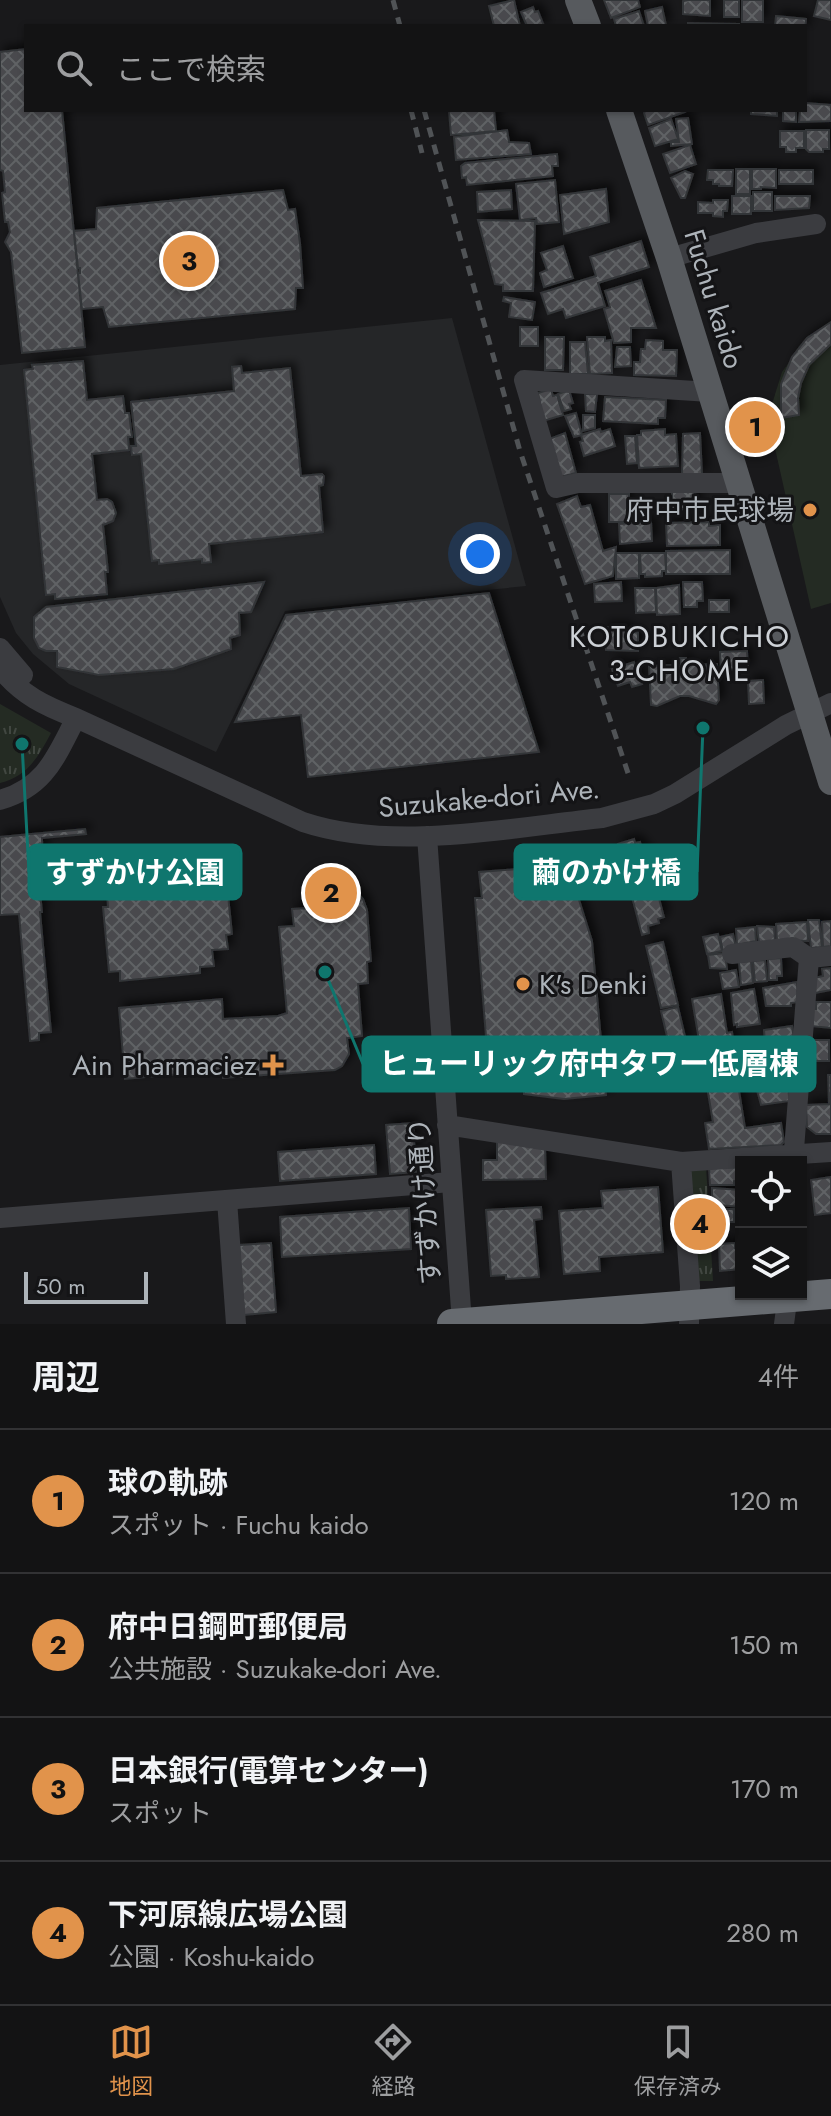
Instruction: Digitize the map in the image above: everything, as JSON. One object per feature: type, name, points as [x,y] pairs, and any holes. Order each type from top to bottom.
[{"type":"highway","points":[[469,1323],[690,1315],[786,1305],[831,1294]]},
{"type":"main road","points":[[578,0],[587,24]]},
{"type":"main road","name":"Fuchu kaido","points":[[620,112],[669,258],[737,483],[820,708],[831,782]]},
{"type":"street","points":[[669,258],[756,233],[816,224]]},
{"type":"street","points":[[710,392],[524,380],[556,488],[578,483],[737,483]]},
{"type":"street","name":"Suzukake-dori Ave.","points":[[0,648],[17,669],[76,718]]},
{"type":"street","name":"Suzukake-dori Ave.","points":[[0,668],[42,705],[317,827],[361,836],[427,836],[602,818],[642,808],[707,776],[786,725],[820,708]]},
{"type":"street","points":[[0,800],[31,787],[43,777],[76,718]]},
{"type":"street","name":"すずかけ通り","points":[[427,836],[451,1182],[469,1323]]},
{"type":"street","points":[[732,954],[793,947],[809,958],[831,956]]},
{"type":"street","points":[[793,1156],[809,958]]},
{"type":"street","points":[[447,1125],[681,1162],[735,1160]]},
{"type":"street","points":[[806,1156],[831,1152]]},
{"type":"street","points":[[681,1162],[690,1315]]},
{"type":"street","points":[[0,1218],[451,1182]]},
{"type":"street","points":[[227,1200],[236,1324]]},
{"type":"shaded area","points":[[452,318],[526,586],[285,611],[216,752],[69,684],[33,654],[16,633],[0,597],[0,365]]},
{"type":"green space","name":"府中市民球場","points":[[831,326],[831,603],[811,609],[768,417],[782,372],[803,343]]},
{"type":"green space","points":[[0,704],[51,733],[37,758],[25,770],[0,783]]},
{"type":"green space","points":[[706,1166],[713,1281],[694,1281],[686,1167]]},
{"type":"building","points":[[514,0],[520,24],[494,24],[489,6]]},
{"type":"building","points":[[604,0],[638,0],[640,7],[611,18]]},
{"type":"building","points":[[710,0],[710,16],[683,14],[683,1]]},
{"type":"building","points":[[724,0],[739,0],[739,17],[724,17]]},
{"type":"building","points":[[742,0],[763,0],[763,22],[742,22]]},
{"type":"building","points":[[818,0],[831,0],[831,20],[814,16]]},
{"type":"building","points":[[533,7],[543,24],[526,24],[521,12]]},
{"type":"building","points":[[662,7],[666,24],[648,24],[645,11]]},
{"type":"building","points":[[639,11],[643,24],[615,24],[614,19]]},
{"type":"building","points":[[776,16],[806,19],[806,24],[775,24]]},
{"type":"building","points":[[24,49],[24,112],[62,112],[85,347],[22,353],[11,252],[5,242],[10,232],[8,222],[5,222],[3,171],[0,170],[0,52]]},
{"type":"building","points":[[807,103],[831,105],[831,121],[799,122],[800,112],[807,112]]},
{"type":"building","points":[[449,112],[494,112],[496,131],[451,135]]},
{"type":"building","points":[[645,112],[685,112],[648,125]]},
{"type":"building","points":[[777,112],[777,116],[751,114]]},
{"type":"building","points":[[783,112],[796,112],[796,122],[783,121]]},
{"type":"building","points":[[688,118],[692,144],[671,146],[671,142],[679,142],[676,119]]},
{"type":"building","points":[[671,119],[678,139],[655,146],[649,128]]},
{"type":"building","points":[[507,130],[509,142],[529,143],[531,154],[456,160],[454,137]]},
{"type":"building","points":[[806,130],[829,130],[829,149],[809,152],[806,149]]},
{"type":"building","points":[[780,131],[804,131],[804,148],[786,152],[786,147],[780,147]]},
{"type":"building","points":[[690,145],[696,164],[670,173],[663,154]]},
{"type":"building","points":[[557,154],[558,166],[552,166],[553,176],[467,185],[466,177],[462,178],[461,166],[465,163]]},
{"type":"building","points":[[736,169],[750,169],[750,194],[736,194]]},
{"type":"building","points":[[752,169],[776,169],[776,188],[752,189]]},
{"type":"building","points":[[708,170],[733,170],[732,186],[719,186],[713,184],[713,180],[707,180]]},
{"type":"building","points":[[779,170],[813,170],[813,184],[779,184]]},
{"type":"building","points":[[685,171],[693,174],[685,198],[681,198],[671,178]]},
{"type":"building","points":[[555,180],[559,222],[537,224],[536,218],[520,220],[516,184]]},
{"type":"building","points":[[606,189],[609,222],[564,234],[560,195]]},
{"type":"building","points":[[283,190],[288,210],[295,209],[300,243],[303,288],[296,288],[295,309],[109,327],[103,307],[82,309],[74,231],[96,229],[97,208]]},
{"type":"building","points":[[511,190],[512,209],[478,212],[477,192]]},
{"type":"building","points":[[753,192],[772,192],[772,211],[753,211]]},
{"type":"building","points":[[732,196],[751,196],[751,214],[732,214]]},
{"type":"building","points":[[775,196],[810,196],[809,208],[775,210]]},
{"type":"building","points":[[713,200],[728,200],[723,217],[698,213],[698,202],[713,203]]},
{"type":"building","points":[[478,220],[535,221],[533,291],[503,291],[503,285],[495,284]]},
{"type":"building","points":[[641,241],[649,267],[598,283],[605,306],[566,318],[563,309],[548,314],[541,293],[596,276],[590,257]]},
{"type":"building","points":[[563,246],[573,278],[544,287],[540,273],[547,270],[541,253]]},
{"type":"building","points":[[641,280],[656,328],[631,328],[631,342],[614,343],[604,309],[610,307],[605,291]]},
{"type":"building","points":[[504,297],[535,302],[532,320],[509,317],[511,303],[503,301]]},
{"type":"building","points":[[831,322],[831,344],[809,365],[801,383],[799,415],[781,418],[781,384],[792,357],[807,338]]},
{"type":"building","points":[[520,327],[538,327],[538,346],[520,346]]},
{"type":"building","points":[[545,337],[564,337],[563,370],[545,370]]},
{"type":"building","points":[[587,337],[611,340],[612,373],[590,374]]},
{"type":"building","points":[[646,340],[663,341],[663,350],[677,350],[676,376],[634,375],[634,362],[640,362],[641,349],[645,349]]},
{"type":"building","points":[[570,342],[585,342],[588,374],[570,374]]},
{"type":"building","points":[[617,347],[630,347],[631,366],[615,367]]},
{"type":"building","points":[[83,361],[87,400],[123,396],[132,437],[128,437],[129,450],[92,454],[97,500],[112,502],[116,513],[113,521],[103,525],[107,594],[55,599],[55,594],[46,595],[24,370],[33,369],[32,365]]},
{"type":"building","points":[[241,366],[242,373],[290,368],[301,476],[324,476],[323,485],[319,486],[323,532],[209,544],[211,562],[202,563],[202,559],[159,564],[159,560],[152,561],[141,454],[132,455],[131,446],[136,446],[131,402],[234,391],[232,367]]},
{"type":"building","points":[[551,389],[553,396],[557,395],[563,415],[543,421],[538,393]]},
{"type":"building","points":[[569,390],[573,403],[569,404],[571,409],[564,411],[558,394]]},
{"type":"building","points":[[585,394],[597,394],[595,412],[586,411]]},
{"type":"building","points":[[605,397],[666,400],[665,418],[658,418],[658,424],[603,421]]},
{"type":"building","points":[[576,413],[582,435],[574,437],[565,416]]},
{"type":"building","points":[[583,415],[595,415],[595,428],[583,431]]},
{"type":"building","points":[[600,429],[601,432],[610,429],[615,446],[584,456],[581,435]]},
{"type":"building","points":[[665,429],[665,435],[676,434],[678,466],[639,468],[637,435],[641,435],[641,431]]},
{"type":"building","points":[[565,433],[576,473],[560,477],[549,439]]},
{"type":"building","points":[[700,433],[702,474],[682,475],[683,434]]},
{"type":"building","points":[[625,436],[635,436],[637,463],[627,464]]},
{"type":"building","points":[[672,490],[695,490],[696,507],[672,511]]},
{"type":"building","points":[[609,494],[629,494],[629,522],[609,522]]},
{"type":"building","points":[[577,496],[581,507],[590,505],[603,551],[616,547],[613,576],[585,584],[557,504]]},
{"type":"building","points":[[651,521],[652,541],[620,544],[619,524]]},
{"type":"building","points":[[709,522],[709,526],[720,525],[720,545],[667,546],[666,523]]},
{"type":"building","points":[[730,550],[730,574],[666,574],[666,551]]},
{"type":"building","points":[[616,553],[639,553],[639,578],[616,579]]},
{"type":"building","points":[[640,553],[665,553],[666,571],[662,571],[662,576],[645,577],[641,574]]},
{"type":"building","points":[[264,582],[251,612],[239,613],[240,635],[230,638],[231,649],[174,669],[99,675],[57,667],[57,651],[39,648],[34,638],[34,617],[46,607]]},
{"type":"building","points":[[621,582],[622,601],[595,602],[594,584]]},
{"type":"building","points":[[683,582],[702,582],[703,601],[697,601],[697,607],[684,607]]},
{"type":"building","points":[[679,585],[680,614],[657,615],[656,588]]},
{"type":"building","points":[[635,588],[655,588],[656,612],[636,613]]},
{"type":"building","points":[[489,593],[539,752],[308,777],[301,715],[235,722],[286,615]]},
{"type":"building","points":[[709,600],[729,600],[729,612],[709,612]]},
{"type":"building","points":[[604,627],[626,627],[626,633],[638,632],[638,651],[606,650]]},
{"type":"building","points":[[747,651],[748,669],[721,670],[720,652]]},
{"type":"building","points":[[680,658],[686,658],[687,665],[717,664],[719,700],[716,704],[680,696],[657,706],[651,705],[649,666],[681,665]]},
{"type":"building","points":[[620,661],[622,666],[634,662],[642,684],[632,687],[630,682],[618,686],[610,664]]},
{"type":"building","points":[[763,680],[764,703],[749,704],[748,681]]},
{"type":"building","points":[[85,829],[86,834],[42,838],[43,874],[38,874],[51,1032],[39,1033],[39,1040],[30,1041],[19,914],[0,915],[0,837]]},
{"type":"building","points":[[634,839],[635,843],[640,842],[642,851],[646,850],[664,917],[658,919],[659,923],[648,926],[649,933],[642,935],[618,844]]},
{"type":"building","points":[[216,858],[217,867],[225,866],[232,934],[226,935],[228,949],[212,950],[214,966],[200,967],[200,973],[120,981],[120,971],[109,972],[103,907],[108,907],[107,892],[121,891],[120,876],[152,865]]},
{"type":"building","points":[[568,865],[592,941],[606,1095],[564,1099],[524,1094],[524,1085],[490,1087],[475,898],[482,898],[479,872]]},
{"type":"building","points":[[334,878],[349,884],[363,899],[367,910],[371,961],[367,962],[368,983],[358,984],[362,1036],[347,1038],[349,1054],[342,1066],[335,1070],[223,1078],[222,1070],[125,1079],[119,1008],[222,999],[223,1019],[287,1013],[279,927],[294,926],[292,909],[308,908],[306,893],[322,891],[322,879]]},
{"type":"building","points":[[808,920],[819,920],[822,947],[811,948]]},
{"type":"building","points":[[831,921],[831,946],[823,947],[822,922]]},
{"type":"building","points":[[807,922],[808,941],[777,940],[776,924]]},
{"type":"building","points":[[757,926],[774,927],[775,942],[759,943]]},
{"type":"building","points":[[755,927],[756,941],[737,945],[736,929]]},
{"type":"building","points":[[718,934],[722,951],[707,954],[703,937]]},
{"type":"building","points":[[733,934],[736,948],[723,951],[720,937]]},
{"type":"building","points":[[663,942],[678,1005],[661,1008],[646,946]]},
{"type":"building","points":[[725,953],[727,969],[710,968],[708,955]]},
{"type":"building","points":[[781,958],[782,976],[769,980],[768,959]]},
{"type":"building","points":[[765,960],[767,981],[755,982],[753,961]]},
{"type":"building","points":[[751,961],[753,983],[741,985],[739,962]]},
{"type":"building","points":[[831,968],[831,990],[815,993],[814,978],[823,976],[822,969]]},
{"type":"building","points":[[736,970],[739,987],[723,989],[720,973]]},
{"type":"building","points":[[797,982],[798,1002],[791,1003],[791,1006],[766,1006],[763,988]]},
{"type":"building","points":[[754,989],[760,1024],[737,1027],[737,1024],[734,1025],[731,993]]},
{"type":"building","points":[[721,994],[727,1033],[732,1032],[735,1055],[790,1047],[790,1070],[744,1077],[742,1065],[735,1066],[745,1128],[781,1123],[784,1142],[781,1145],[709,1149],[705,1123],[713,1122],[692,999]]},
{"type":"building","points":[[816,1002],[831,1002],[831,1028],[811,1026],[811,1009],[816,1009]]},
{"type":"building","points":[[678,1007],[692,1066],[675,1070],[661,1011]]},
{"type":"building","points":[[792,1026],[794,1039],[765,1043],[764,1030]]},
{"type":"building","points":[[808,1040],[829,1040],[829,1061],[808,1061]]},
{"type":"building","points":[[828,1075],[831,1075],[831,1134],[816,1134],[807,1127],[806,1105],[829,1104]]},
{"type":"building","points":[[786,1078],[790,1101],[761,1105],[755,1083]]},
{"type":"building","points":[[413,1123],[416,1172],[390,1174],[386,1125]]},
{"type":"building","points":[[497,1139],[545,1147],[546,1179],[483,1180],[483,1160],[497,1160]]},
{"type":"building","points":[[374,1145],[376,1174],[280,1181],[278,1152]]},
{"type":"building","points":[[735,1167],[734,1185],[710,1185],[709,1168]]},
{"type":"building","points":[[831,1177],[831,1213],[815,1215],[811,1180]]},
{"type":"building","points":[[658,1187],[663,1252],[599,1257],[600,1271],[564,1274],[559,1211],[603,1208],[601,1191]]},
{"type":"building","points":[[712,1188],[735,1190],[735,1206],[712,1202]]},
{"type":"building","points":[[541,1207],[542,1219],[534,1220],[539,1277],[506,1279],[506,1275],[491,1276],[486,1210]]},
{"type":"building","points":[[409,1208],[411,1249],[282,1257],[280,1217]]},
{"type":"building","points":[[714,1209],[734,1209],[734,1222],[714,1222]]},
{"type":"building","points":[[271,1243],[276,1312],[244,1315],[239,1245]]},
{"type":"building","points":[[735,1243],[735,1270],[720,1271],[719,1244]]},
{"type":"railway","points":[[393,0],[399,24]]},
{"type":"railway","points":[[412,112],[422,153]]},
{"type":"railway","points":[[425,112],[520,451],[630,779]]},
{"type":"place","name":"日本銀行(電算センター)","points":[[189,261]]},
{"type":"place","name":"球の軌跡","points":[[755,427]]},
{"type":"place","name":"府中市民球場","points":[[810,510]]},
{"type":"place","name":"繭のかけ橋","points":[[703,728]]},
{"type":"place","name":"すずかけ公園","points":[[22,744]]},
{"type":"place","name":"府中日鋼町郵便局","points":[[331,893]]},
{"type":"place","name":"ヒューリック府中タワー低層棟","points":[[325,972]]},
{"type":"place","name":"K's Denki","points":[[523,984]]},
{"type":"place","name":"Ain Pharmaciez","points":[[273,1065]]},
{"type":"place","name":"下河原線広場公園","points":[[700,1224]]},
{"type":"district","name":"KOTOBUKICHO 3-CHOME","points":[[680,653]]}]
